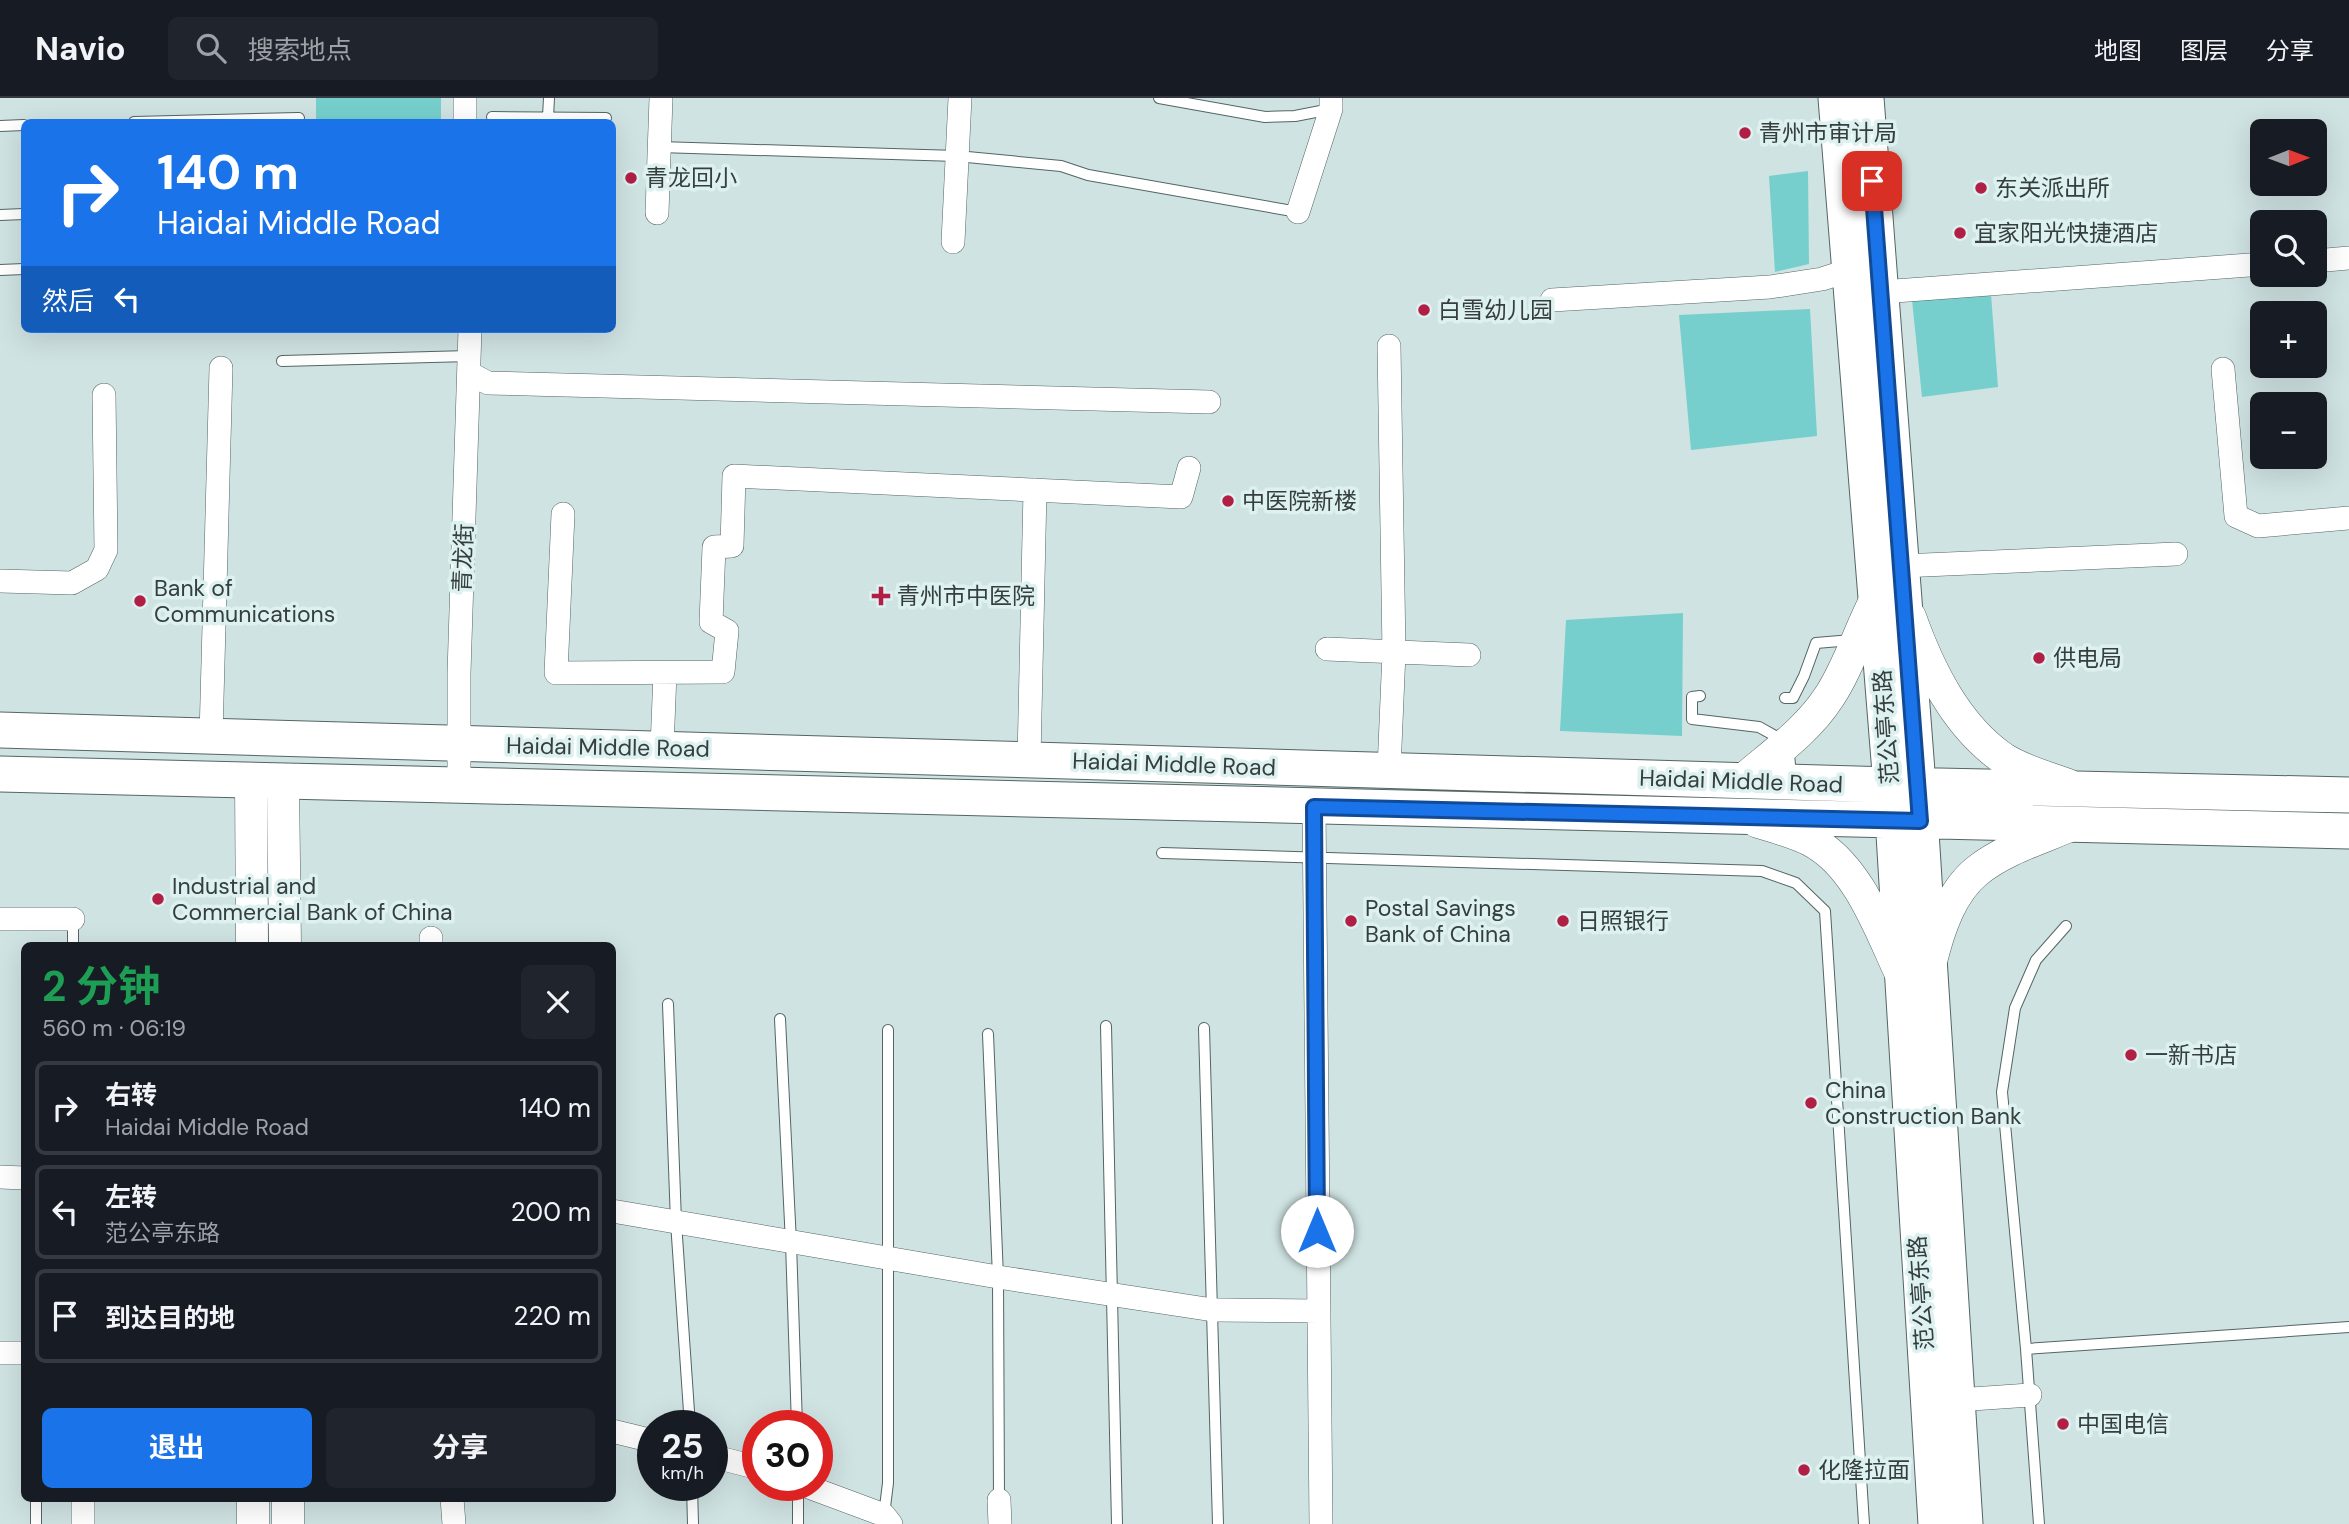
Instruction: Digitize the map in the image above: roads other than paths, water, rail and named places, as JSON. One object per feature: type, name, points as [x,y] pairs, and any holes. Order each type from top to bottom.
[{"type":"main road","name":"范公亭东路","points":[[1836,98],[1850,271],[1894,588],[1868,639],[1905,785]]},
{"type":"main road","name":"范公亭东路","points":[[1866,98],[1881,292],[1915,973],[1936,1524]]},
{"type":"main road","name":"Haidai Middle Road","points":[[0,730],[1792,782],[2349,794]]},
{"type":"main road","name":"Haidai Middle Road","points":[[0,774],[2349,831]]},
{"type":"main road","name":"范公亭东路","points":[[1915,973],[1957,1400],[1965,1524]]},
{"type":"street","points":[[465,119],[466,98]]},
{"type":"street","points":[[657,213],[661,98]]},
{"type":"street","points":[[953,242],[960,98]]},
{"type":"street","points":[[1298,212],[1331,103]]},
{"type":"street","points":[[2327,260],[2349,258]]},
{"type":"street","points":[[1881,292],[2250,265]]},
{"type":"street","points":[[1552,300],[1770,287],[1822,279],[1850,271]]},
{"type":"street","name":"青龙街","points":[[459,787],[459,673],[470,333]]},
{"type":"street","points":[[1389,346],[1394,652],[1390,770]]},
{"type":"street","points":[[469,365],[488,383],[1209,402]]},
{"type":"street","points":[[211,736],[221,368]]},
{"type":"street","points":[[2223,369],[2236,516],[2258,526],[2349,518]]},
{"type":"street","points":[[0,581],[72,583],[97,569],[106,550],[104,395]]},
{"type":"street","points":[[563,514],[556,673],[723,672],[727,631],[711,622],[714,547],[732,546],[734,476],[1181,497],[1189,468]]},
{"type":"street","points":[[1029,759],[1035,490]]},
{"type":"street","points":[[2076,789],[2004,759],[1982,740],[1951,703],[1933,673],[1894,588],[2176,554]]},
{"type":"street","points":[[1743,780],[1818,714],[1868,639]]},
{"type":"street","points":[[1327,649],[1469,655]]},
{"type":"street","points":[[662,748],[665,673]]},
{"type":"street","points":[[252,942],[267,781]]},
{"type":"street","points":[[267,781],[285,942]]},
{"type":"street","points":[[1314,807],[1321,1524]]},
{"type":"street","points":[[1744,817],[1792,832],[1829,853],[1861,891],[1915,973],[1957,895],[1976,871],[2002,855],[2074,824]]},
{"type":"street","points":[[0,919],[73,919]]},
{"type":"street","points":[[0,1177],[21,1178]]},
{"type":"street","points":[[616,1212],[791,1243],[1213,1310],[1318,1311]]},
{"type":"street","points":[[0,1353],[21,1353]]},
{"type":"street","points":[[1957,1400],[2030,1395]]},
{"type":"street","points":[[616,1432],[637,1437]]},
{"type":"street","points":[[833,1497],[888,1520]]},
{"type":"street","points":[[999,1500],[1000,1524]]},
{"type":"street","points":[[83,1502],[83,1524]]},
{"type":"street","points":[[253,1502],[253,1524]]},
{"type":"street","points":[[288,1502],[288,1524]]},
{"type":"street","points":[[452,1502],[454,1524]]},
{"type":"lane","points":[[548,117],[549,98]]},
{"type":"lane","points":[[1159,98],[1265,117],[1295,116],[1331,103]]},
{"type":"lane","points":[[492,117],[606,118]]},
{"type":"lane","points":[[258,119],[299,118]]},
{"type":"lane","points":[[0,126],[21,125]]},
{"type":"lane","points":[[659,148],[957,156],[1061,166],[1088,175],[1298,212]]},
{"type":"lane","points":[[0,215],[21,214]]},
{"type":"lane","points":[[0,270],[21,269]]},
{"type":"lane","points":[[282,361],[469,365]]},
{"type":"lane","points":[[1785,698],[1793,698],[1816,643],[1868,639]]},
{"type":"lane","points":[[1700,696],[1692,697],[1692,719],[1759,727],[1788,743],[1792,782]]},
{"type":"lane","points":[[1162,853],[1762,871],[1797,883],[1825,911],[1864,1524]]},
{"type":"lane","points":[[73,919],[73,942]]},
{"type":"lane","points":[[2039,1524],[2003,1091],[2015,1008],[2036,960],[2066,926]]},
{"type":"lane","points":[[668,1004],[676,1222],[689,1410]]},
{"type":"lane","points":[[780,1019],[796,1410]]},
{"type":"lane","points":[[1107,1026],[1117,1524]]},
{"type":"lane","points":[[1203,1028],[1218,1524]]},
{"type":"lane","points":[[888,1030],[888,1520]]},
{"type":"lane","points":[[988,1034],[998,1277],[999,1500]]},
{"type":"lane","points":[[2026,1349],[2349,1327]]},
{"type":"lane","points":[[692,1501],[693,1524]]},
{"type":"lane","points":[[798,1524],[799,1501]]},
{"type":"lane","points":[[36,1502],[36,1524]]},
{"type":"place","name":"青州市审计局","points":[[1745,133]]},
{"type":"place","name":"青龙回小","points":[[631,178]]},
{"type":"place","name":"东关派出所","points":[[1981,188]]},
{"type":"place","name":"宜家阳光快捷酒店","points":[[1960,233]]},
{"type":"place","name":"白雪幼儿园","points":[[1424,310]]},
{"type":"place","name":"中医院新楼","points":[[1228,501]]},
{"type":"place","name":"青州市中医院","points":[[881,596]]},
{"type":"place","name":"Bank of Communications","points":[[140,601]]},
{"type":"place","name":"供电局","points":[[2039,658]]},
{"type":"place","name":"Industrial and Commercial Bank of China","points":[[158,899]]},
{"type":"place","name":"Postal Savings Bank of China","points":[[1351,921]]},
{"type":"place","name":"日照银行","points":[[1563,921]]},
{"type":"place","name":"一新书店","points":[[2131,1055]]},
{"type":"place","name":"China Construction Bank","points":[[1811,1103]]},
{"type":"place","name":"中国电信","points":[[2063,1424]]},
{"type":"place","name":"化隆拉面","points":[[1804,1470]]}]
